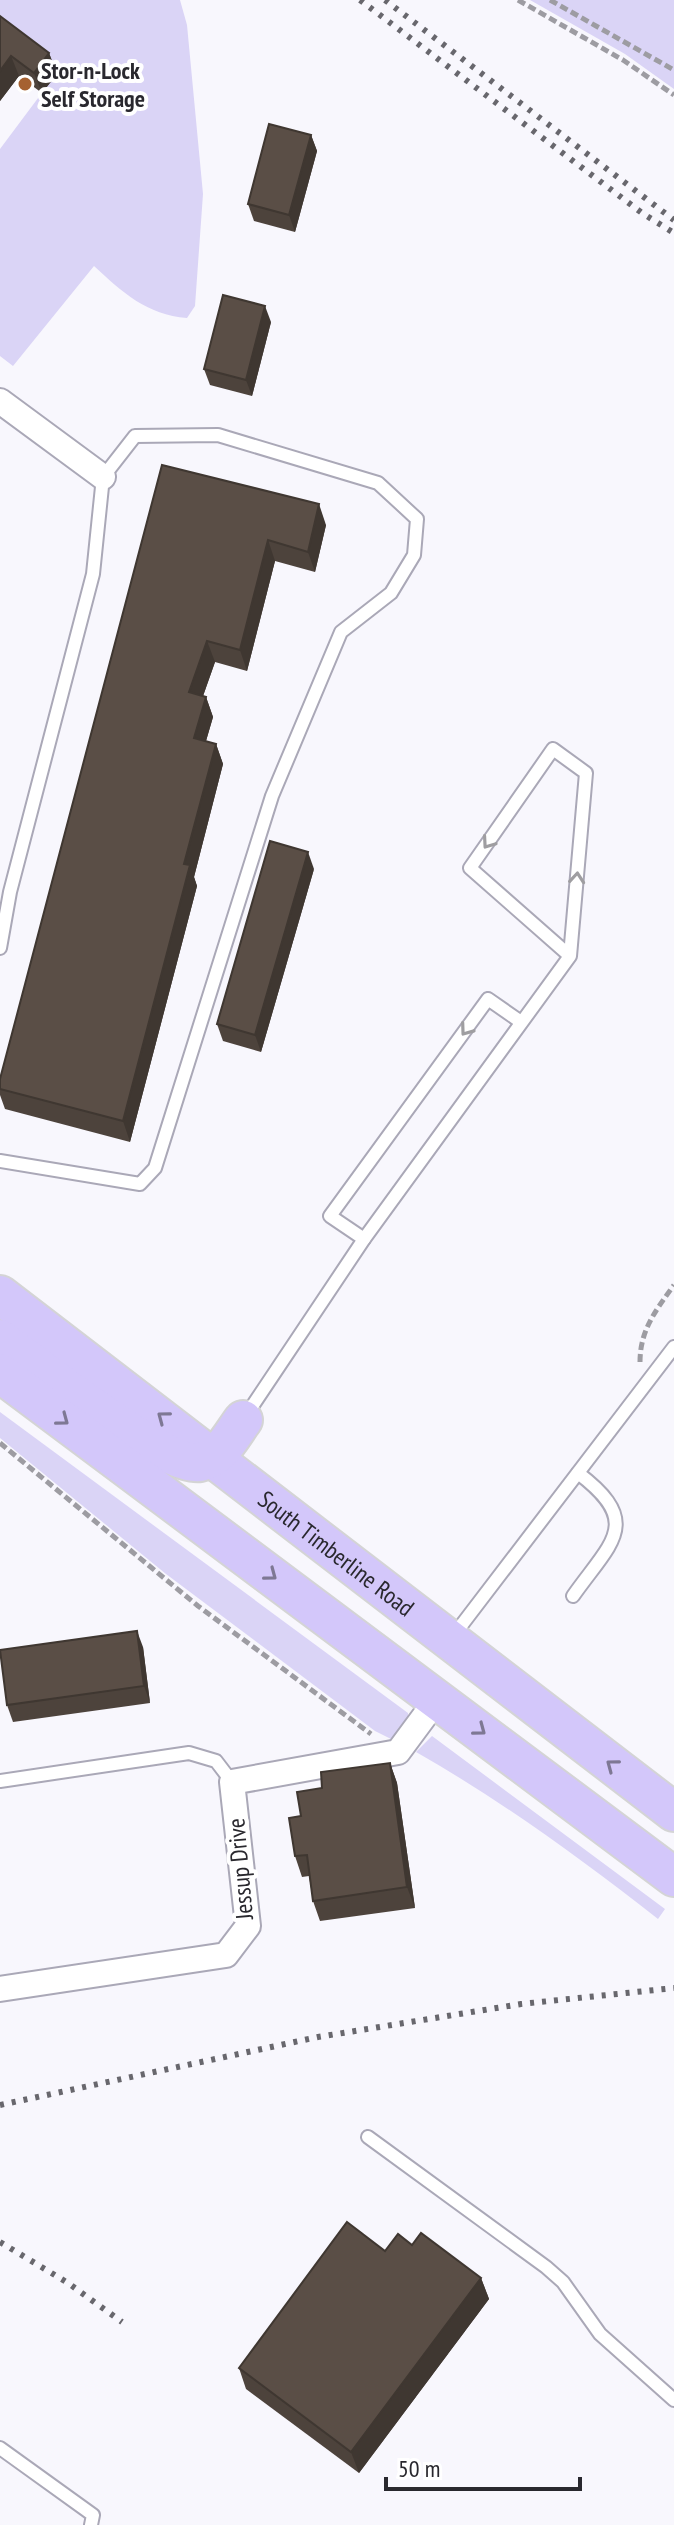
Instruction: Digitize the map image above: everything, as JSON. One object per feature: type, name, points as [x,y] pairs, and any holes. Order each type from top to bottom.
[{"type":"main road","name":"South Timberline Road","points":[[0,1295],[674,1812]]},
{"type":"main road","points":[[0,1339],[94,1408],[173,1457],[198,1463],[215,1457],[243,1420]]},
{"type":"main road","points":[[0,1373],[674,1877]]},
{"type":"street","points":[[0,401],[103,477]]},
{"type":"street","points":[[232,1782],[398,1752],[438,1698]]},
{"type":"street","name":"Jessup Drive","points":[[0,1989],[226,1955],[248,1926],[232,1782]]},
{"type":"lane","points":[[0,1161],[140,1184],[155,1168],[272,796],[341,632],[391,593],[414,555],[417,519],[378,483],[218,435],[135,436],[103,477],[93,574],[10,892],[1,941]]},
{"type":"lane","points":[[243,1420],[364,1239],[570,956],[586,773],[553,749],[470,868],[570,956]]},
{"type":"lane","points":[[364,1239],[330,1216],[339,1203],[488,999],[521,1022]]},
{"type":"lane","points":[[449,1641],[674,1347]]},
{"type":"lane","points":[[573,1596],[614,1539],[617,1525],[614,1509],[604,1492],[578,1473]]},
{"type":"lane","points":[[0,1781],[189,1753],[216,1761],[232,1782]]},
{"type":"lane","points":[[368,2137],[546,2267],[563,2282],[600,2334],[674,2400]]},
{"type":"lane","points":[[0,2448],[93,2515],[91,2525]]},
{"type":"path","points":[[518,0],[623,60],[674,95]]},
{"type":"path","points":[[550,0],[674,70]]},
{"type":"path","points":[[641,1391],[640,1346],[649,1320],[674,1285]]},
{"type":"path","points":[[0,1443],[198,1606],[375,1737]]},
{"type":"shaded area","points":[[0,0],[180,0],[187,25],[203,194],[195,306],[187,318],[160,312],[136,301],[94,266],[13,366],[0,356],[0,149],[56,74],[0,31]]},
{"type":"shaded area","points":[[530,0],[674,0],[674,89],[625,54]]},
{"type":"shaded area","points":[[0,1412],[408,1713],[408,1720],[395,1741],[375,1731],[166,1574],[0,1438]]},
{"type":"shaded area","points":[[432,1736],[665,1909],[658,1919],[540,1831],[416,1752]]},
{"type":"building","points":[[0,16],[49,53],[34,73],[11,56],[0,71]]},
{"type":"building","points":[[269,124],[311,135],[289,215],[248,204]]},
{"type":"building","points":[[223,295],[265,306],[246,380],[204,369]]},
{"type":"building","points":[[162,465],[319,504],[308,552],[268,540],[240,650],[207,641],[189,692],[206,697],[194,738],[216,744],[184,864],[190,865],[123,1121],[0,1089],[0,1079]]},
{"type":"building","points":[[270,841],[308,852],[255,1035],[217,1024]]},
{"type":"building","points":[[137,1631],[144,1686],[7,1705],[0,1650]]},
{"type":"building","points":[[390,1763],[407,1887],[313,1901],[307,1855],[295,1856],[289,1818],[301,1816],[297,1792],[322,1788],[321,1772]]},
{"type":"building","points":[[347,2222],[385,2251],[398,2234],[412,2245],[421,2233],[481,2278],[351,2452],[239,2368]]},
{"type":"railway","points":[[360,0],[642,213],[674,233]]},
{"type":"railway","points":[[385,0],[674,220]]},
{"type":"railway","points":[[0,2105],[318,2037],[521,2004],[674,1988]]},
{"type":"railway","points":[[0,2242],[68,2283],[122,2322]]},
{"type":"place","name":"Stor-n-Lock Self Storage","points":[[25,84]]}]
